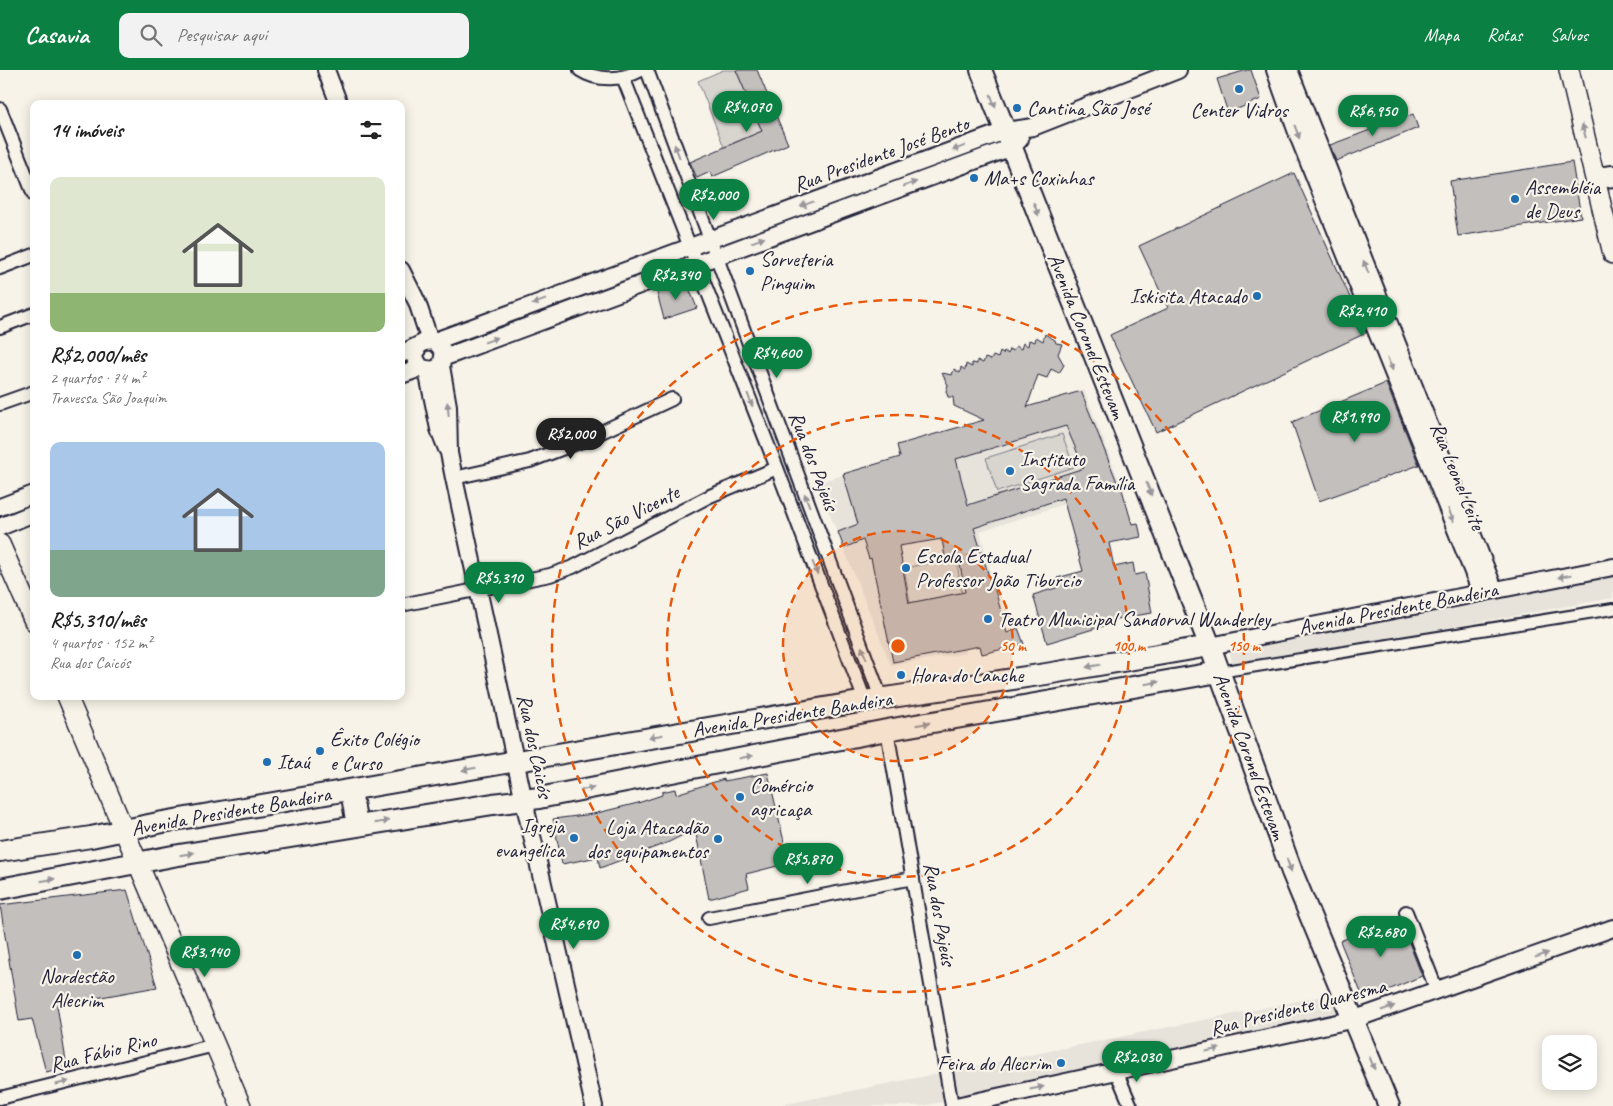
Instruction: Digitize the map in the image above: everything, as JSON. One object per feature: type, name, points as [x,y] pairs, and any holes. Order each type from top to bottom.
[{"type":"main road","name":"Avenida Coronel Estevam","points":[[981,70],[1210,646],[1292,872],[1355,1019],[1389,1106]]},
{"type":"main road","points":[[1569,70],[1604,177],[1613,254]]},
{"type":"main road","points":[[0,544],[30,612]]},
{"type":"main road","name":"Avenida Presidente Bandeira","points":[[0,851],[91,837],[125,829],[873,699],[1046,674],[1210,646]]},
{"type":"main road","name":"Avenida Presidente Bandeira","points":[[0,889],[139,863],[524,800],[887,730],[1219,672]]},
{"type":"main road","points":[[69,700],[241,1106]]},
{"type":"main road","points":[[352,790],[357,826]]},
{"type":"street","points":[[326,70],[337,100]]},
{"type":"street","points":[[580,70],[603,78],[624,77],[640,70]]},
{"type":"street","name":"Rua dos Pajeús","points":[[647,70],[716,255],[873,699]]},
{"type":"street","name":"Rua Presidente José Bento","points":[[405,374],[434,365],[580,306],[872,198],[1033,127],[1178,70]]},
{"type":"street","name":"Rua Leonel Leite","points":[[1274,70],[1341,222],[1488,590]]},
{"type":"street","name":"Rua Leonel Leite","points":[[1289,70],[1341,222]]},
{"type":"street","name":"Rua dos Pajeús","points":[[624,77],[777,468],[873,699]]},
{"type":"street","points":[[0,109],[30,185]]},
{"type":"street","name":"Rua Presidente José Bento","points":[[405,352],[866,182],[1008,139]]},
{"type":"street","points":[[866,182],[872,198]]},
{"type":"street","points":[[0,268],[30,256]]},
{"type":"street","points":[[405,277],[410,285],[426,343]]},
{"type":"street","points":[[573,290],[580,306]]},
{"type":"street","points":[[405,295],[407,305],[426,343],[442,347],[434,365]]},
{"type":"street","points":[[0,327],[30,316]]},
{"type":"street","name":"Rua dos Caicós","points":[[426,343],[415,358],[434,365],[439,430],[449,453],[524,800],[594,1106]]},
{"type":"street","points":[[0,404],[30,393]]},
{"type":"street","points":[[454,478],[530,461],[582,441],[672,399]]},
{"type":"street","name":"Rua São Vicente","points":[[405,604],[550,575],[573,567],[710,496],[777,468]]},
{"type":"street","points":[[0,507],[30,496]]},
{"type":"street","points":[[0,527],[30,515]]},
{"type":"street","name":"Avenida Presidente Bandeira","points":[[1210,646],[1613,567]]},
{"type":"street","name":"Avenida Presidente Bandeira","points":[[1219,672],[1613,609]]},
{"type":"street","name":"Rua dos Pajeús","points":[[887,730],[954,1106]]},
{"type":"street","points":[[708,918],[913,878]]},
{"type":"street","points":[[1406,912],[1437,991]]},
{"type":"street","name":"Rua Presidente Quaresma","points":[[954,1106],[1355,1019],[1613,928]]},
{"type":"street","name":"Rua Fábio Rino","points":[[0,1098],[17,1100],[215,1045]]},
{"type":"street","points":[[1116,1070],[1131,1106]]},
{"type":"shaded area","points":[[723,70],[736,70],[762,131],[724,147],[698,81]]},
{"type":"shaded area","points":[[1084,390],[1121,486],[980,531],[991,573],[964,579],[965,592],[956,594],[966,653],[891,665],[817,483],[900,457],[897,445]]},
{"type":"shaded area","points":[[1062,434],[1074,467],[997,492],[986,458]]},
{"type":"shaded area","points":[[956,558],[962,593],[910,603],[904,568]]},
{"type":"shaded area","points":[[1613,577],[1613,598],[1233,666],[1228,646]]},
{"type":"shaded area","name":"Feira do Alecrim","points":[[1333,994],[1344,1020],[923,1106],[776,1106]]},
{"type":"building","points":[[736,70],[757,70],[788,144],[712,177],[710,172],[697,178],[690,162],[762,131]]},
{"type":"building","name":"Center Vidros","points":[[1251,70],[1261,99],[1228,113],[1217,79]]},
{"type":"building","points":[[1413,114],[1418,128],[1336,161],[1330,145]]},
{"type":"building","name":"Assembléia de Deus","points":[[1572,162],[1581,217],[1458,236],[1450,181]]},
{"type":"building","name":"Iskisita Atacado","points":[[1294,173],[1366,333],[1156,432],[1110,335],[1168,308],[1139,246]]},
{"type":"building","points":[[687,283],[697,308],[664,319],[657,293]]},
{"type":"building","points":[[1045,334],[1055,340],[1056,343],[1062,344],[1058,354],[1064,365],[1059,373],[1051,369],[1047,378],[1038,375],[1027,407],[1081,391],[1119,487],[1121,486],[1132,524],[1138,523],[1141,537],[1109,543],[1114,567],[1133,563],[1135,575],[1145,573],[1152,613],[1110,620],[1110,624],[1047,643],[1033,595],[1059,587],[1057,578],[1083,571],[1063,498],[974,528],[990,580],[992,579],[1007,633],[1018,628],[1024,644],[982,654],[980,646],[893,662],[871,558],[869,559],[863,540],[844,548],[838,532],[858,524],[843,474],[900,457],[897,445],[984,420],[954,406],[953,397],[948,397],[946,391],[948,385],[942,373],[952,375],[954,369],[960,373],[961,367],[965,370],[966,364],[972,367],[972,363],[977,364],[977,360],[983,363],[985,358],[991,360],[993,356],[998,358],[1000,352],[1003,354],[1004,351],[1008,354],[1009,349],[1013,351],[1016,346],[1021,349],[1023,343],[1028,346],[1029,340],[1035,342],[1036,337],[1043,341]],"holes":[[[1066,426],[1084,468],[968,505],[956,459]],[[942,539],[945,557],[958,554],[965,592],[909,603],[899,546]]]},
{"type":"building","points":[[1386,383],[1419,465],[1319,501],[1292,422]]},
{"type":"building","points":[[768,773],[789,863],[746,874],[749,888],[709,899],[695,829],[669,842],[600,868],[598,857],[562,864],[553,819],[593,814],[638,803],[662,795],[662,792],[675,789],[676,794],[724,779],[724,781]]},
{"type":"building","name":"Nordestão Alecrim","points":[[127,890],[157,987],[57,1005],[67,1067],[46,1072],[32,1019],[19,1021],[0,905]]},
{"type":"building","points":[[1399,917],[1422,976],[1364,1000],[1340,941]]},
{"type":"place","name":"Center Vidros","points":[[1239,89]]},
{"type":"place","name":"Cantina São José","points":[[1017,108]]},
{"type":"place","name":"Ma+s Coxinhas","points":[[974,178]]},
{"type":"place","name":"Assembléia de Deus","points":[[1515,199]]},
{"type":"place","name":"Sorveteria Pinguim","points":[[750,271]]},
{"type":"place","name":"Iskisita Atacado","points":[[1257,296]]},
{"type":"place","name":"Instituto Sagrada Família","points":[[1010,471]]},
{"type":"place","name":"Escola Estadual Professor João Tiburcio","points":[[906,568]]},
{"type":"place","name":"Teatro Municipal Sandorval Wanderley","points":[[988,619]]},
{"type":"place","name":"Hora do Lanche","points":[[901,675]]},
{"type":"place","name":"Êxito Colégio e Curso","points":[[320,751]]},
{"type":"place","name":"Itaú","points":[[267,762]]},
{"type":"place","name":"Comércio agricaça","points":[[740,797]]},
{"type":"place","name":"Igreja evangélica","points":[[574,838]]},
{"type":"place","name":"Loja Atacadão dos equipamentos","points":[[718,839]]},
{"type":"place","name":"Nordestão Alecrim","points":[[77,955]]},
{"type":"place","name":"Feira do Alecrim","points":[[1061,1063]]}]
